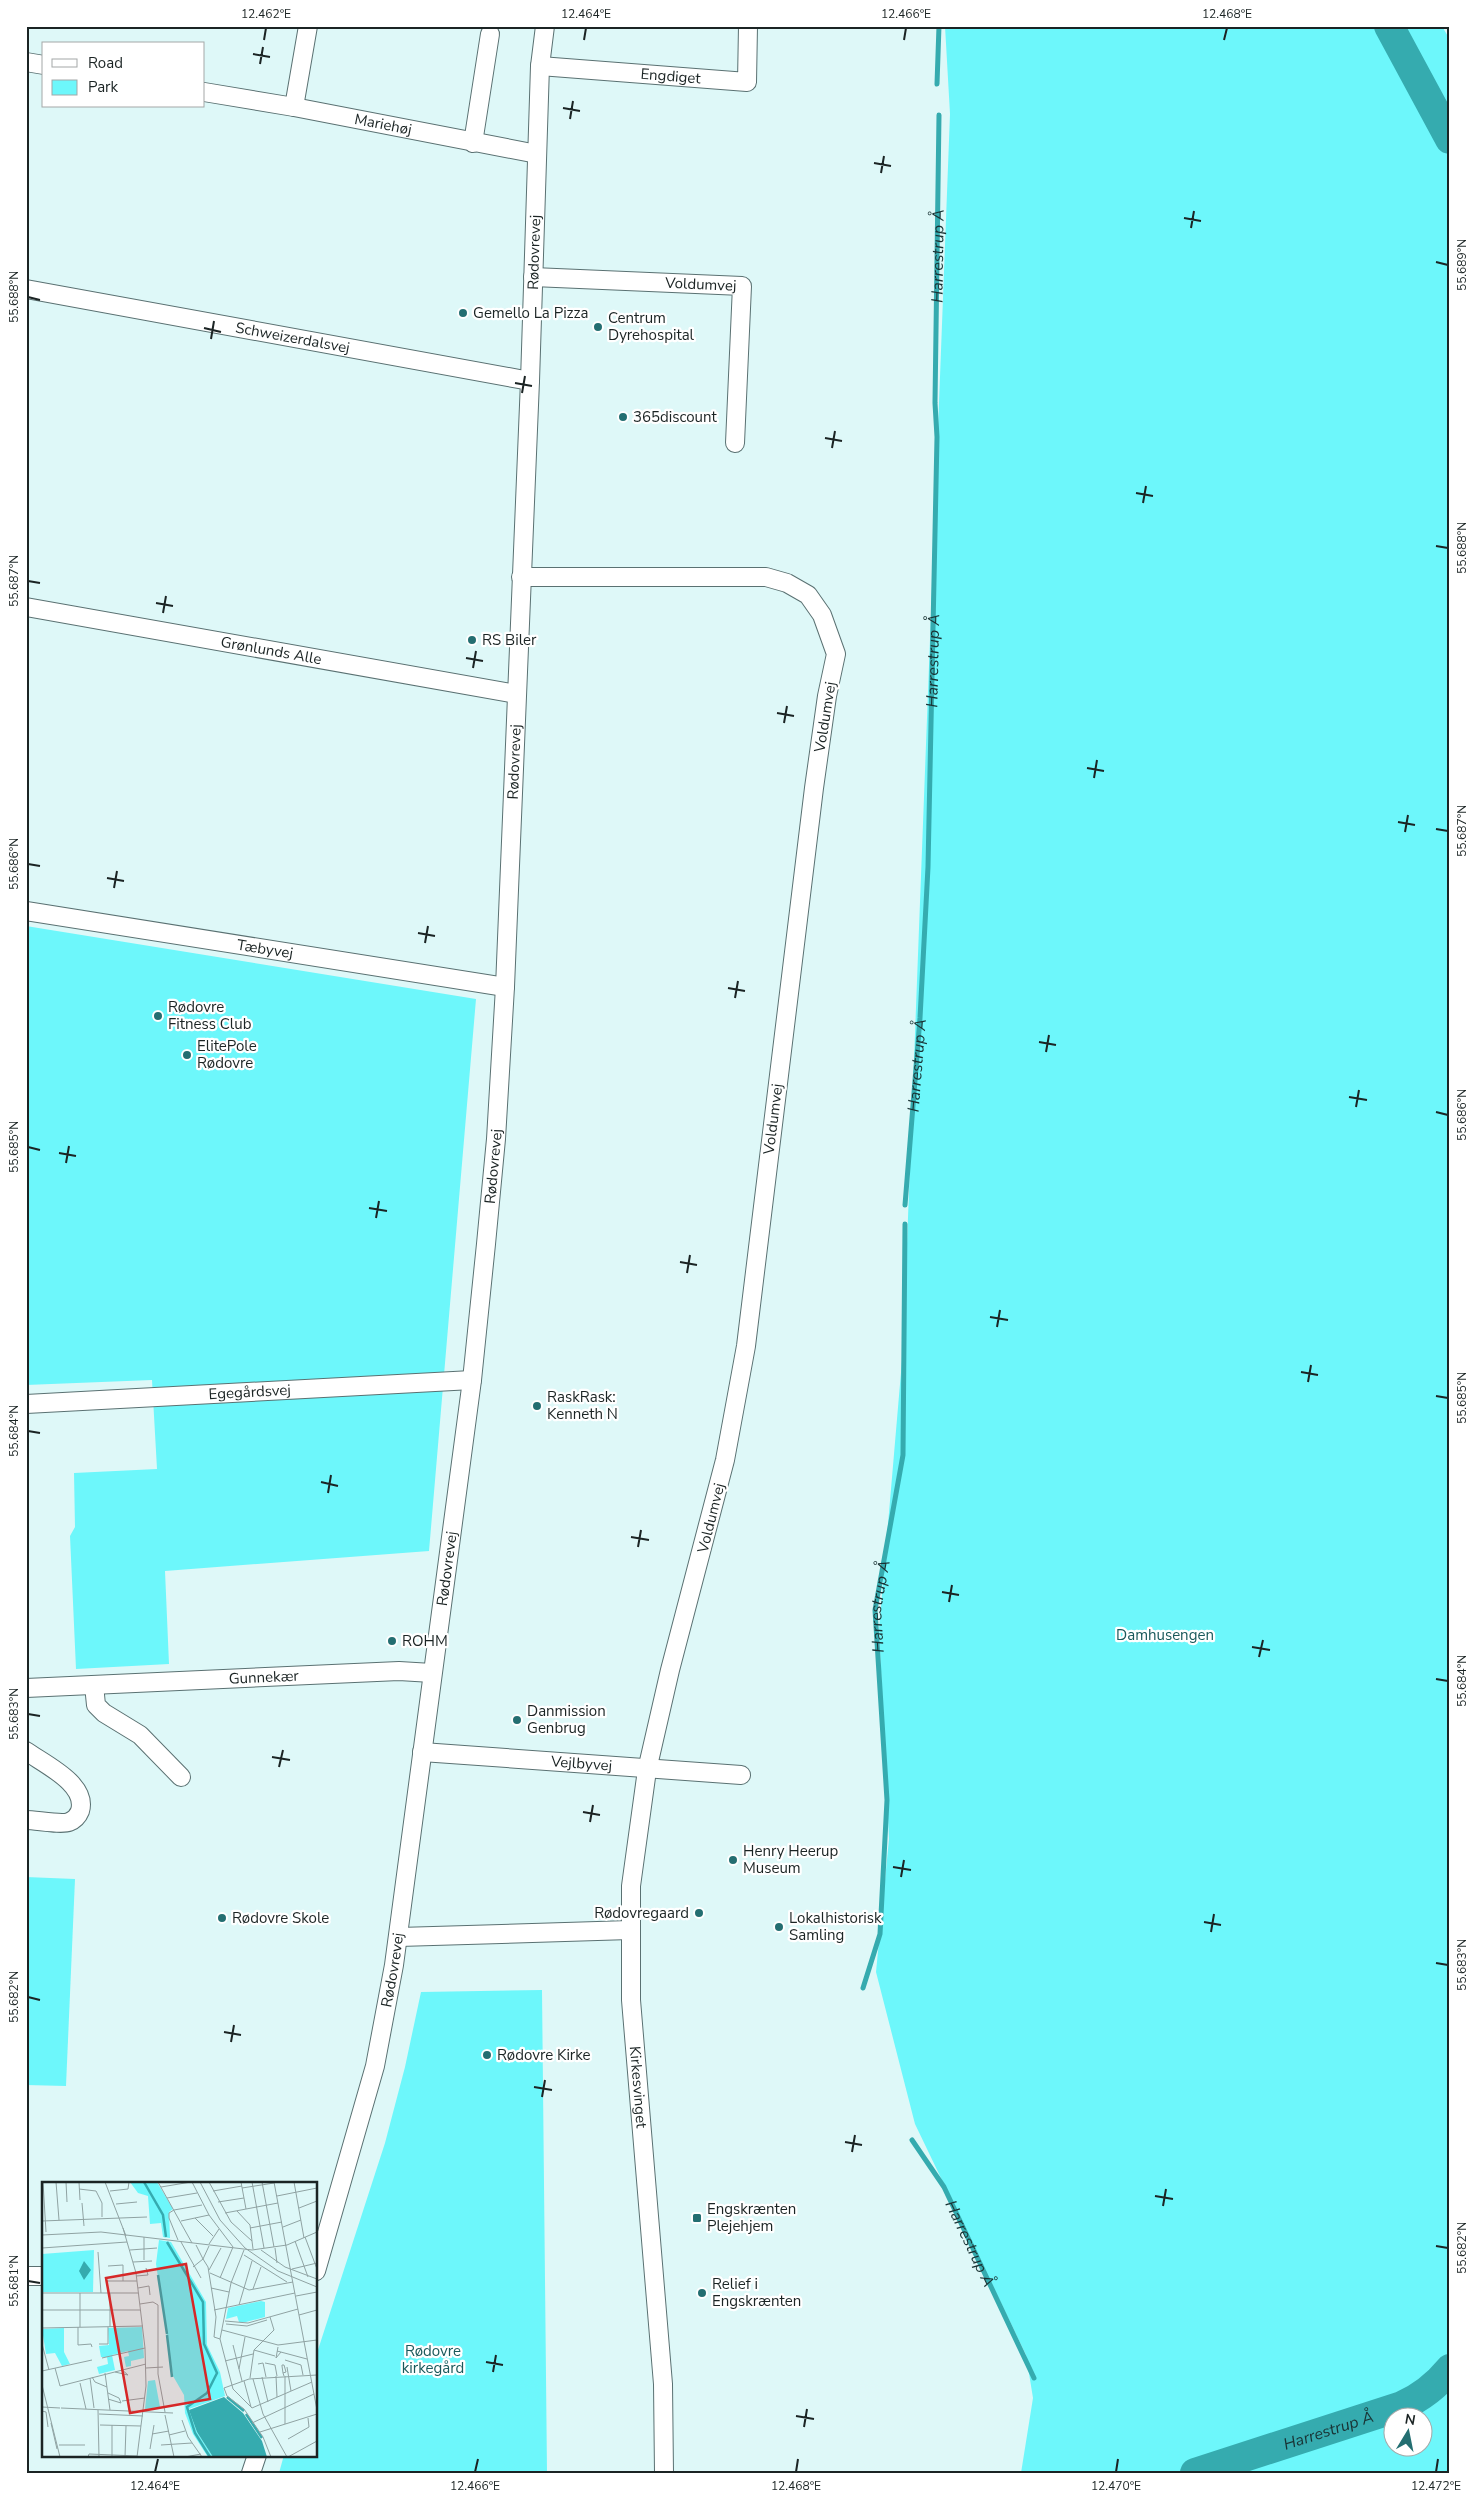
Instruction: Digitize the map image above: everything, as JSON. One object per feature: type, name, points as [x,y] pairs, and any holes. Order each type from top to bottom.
[{"type":"street","points":[[294,107],[308,26]]},
{"type":"street","name":"Rødovrevej","points":[[533,26],[541,46]]},
{"type":"street","name":"Rødovrevej","points":[[318,2264],[375,2066],[399,1937],[432,1673],[472,1380],[496,1139],[505,987],[530,381],[540,66],[545,26]]},
{"type":"street","name":"Engdiget","points":[[540,66],[747,82],[748,26]]},
{"type":"street","points":[[473,143],[490,34]]},
{"type":"street","points":[[26,62],[42,65]]},
{"type":"street","name":"Mariehøj","points":[[205,92],[294,107],[537,154]]},
{"type":"street","name":"Voldumvej","points":[[533,277],[742,286],[735,443]]},
{"type":"street","name":"Schweizerdalsvej","points":[[26,289],[530,381]]},
{"type":"street","name":"Voldumvej","points":[[521,577],[766,577],[787,583],[808,595],[822,615],[836,654],[827,696],[812,798],[746,1346],[725,1460],[670,1670],[647,1770],[631,1886],[630,1930]]},
{"type":"street","name":"Grønlunds Alle","points":[[26,606],[516,694]]},
{"type":"street","name":"Tæbyvej","points":[[26,911],[505,987]]},
{"type":"street","name":"Egegårdsvej","points":[[26,1404],[472,1380]]},
{"type":"street","name":"Gunnekær","points":[[26,1688],[399,1671],[432,1673]]},
{"type":"street","points":[[94,1685],[96,1706],[140,1735],[181,1777]]},
{"type":"street","points":[[26,1751],[70,1782],[78,1792],[82,1803],[78,1816],[68,1822],[26,1820]]},
{"type":"street","name":"Vejlbyvej","points":[[422,1752],[647,1770],[741,1775]]},
{"type":"street","points":[[399,1937],[630,1930]]},
{"type":"street","name":"Kirkesvinget","points":[[630,1930],[631,2000],[663,2384],[664,2473]]},
{"type":"street","points":[[26,2276],[42,2276]]},
{"type":"street","points":[[251,2473],[257,2456]]},
{"type":"green space","name":"Damhusengen","points":[[945,26],[1442,26],[1450,40],[1450,2473],[1021,2473],[1033,2398],[1026,2355],[915,2124],[876,1972],[889,1839],[879,1629],[903,1349],[950,114]]},
{"type":"green space","points":[[26,926],[476,999],[429,1551],[165,1571],[169,1664],[76,1669],[70,1536],[75,1527],[74,1473],[157,1469],[152,1380],[26,1385]]},
{"type":"green space","points":[[26,1877],[75,1879],[66,2086],[26,2085]]},
{"type":"green space","name":"Rødovre kirkegård","points":[[542,1990],[547,2473],[279,2473],[284,2456],[318,2456],[318,2350],[385,2143],[405,2067],[421,1992]]},
{"type":"waterway","name":"Harrestrup Å","points":[[937,84],[939,26]]},
{"type":"waterway","name":"Harrestrup Å","points":[[1389,26],[1450,139]]},
{"type":"waterway","name":"Harrestrup Å","points":[[905,1205],[920,1018],[928,867],[937,437],[935,403],[939,115]]},
{"type":"waterway","name":"Harrestrup Å","points":[[863,1988],[880,1934],[887,1800],[875,1610],[903,1455],[905,1224]]},
{"type":"waterway","name":"Harrestrup Å","points":[[912,2140],[944,2187],[1034,2378]]},
{"type":"waterway","name":"Harrestrup Å","points":[[1195,2473],[1402,2406],[1428,2390],[1450,2369]]},
{"type":"place","name":"Gemello La Pizza","points":[[463,313]]},
{"type":"place","name":"Centrum Dyrehospital","points":[[598,327]]},
{"type":"place","name":"365discount","points":[[623,417]]},
{"type":"place","name":"RS Biler","points":[[472,640]]},
{"type":"place","name":"Rødovre Fitness Club","points":[[158,1016]]},
{"type":"place","name":"ElitePole Rødovre","points":[[187,1055]]},
{"type":"place","name":"RaskRask: Kenneth N","points":[[537,1406]]},
{"type":"place","name":"ROHM","points":[[392,1641]]},
{"type":"place","name":"Danmission Genbrug","points":[[517,1720]]},
{"type":"place","name":"Henry Heerup Museum","points":[[733,1860]]},
{"type":"place","name":"Rødovregaard","points":[[699,1913]]},
{"type":"place","name":"Rødovre Skole","points":[[222,1918]]},
{"type":"place","name":"Lokalhistorisk Samling","points":[[779,1927]]},
{"type":"place","name":"Rødovre Kirke","points":[[487,2055]]},
{"type":"place","name":"Engskrænten Plejehjem","points":[[697,2218]]},
{"type":"place","name":"Relief i Engskrænten","points":[[702,2293]]}]
